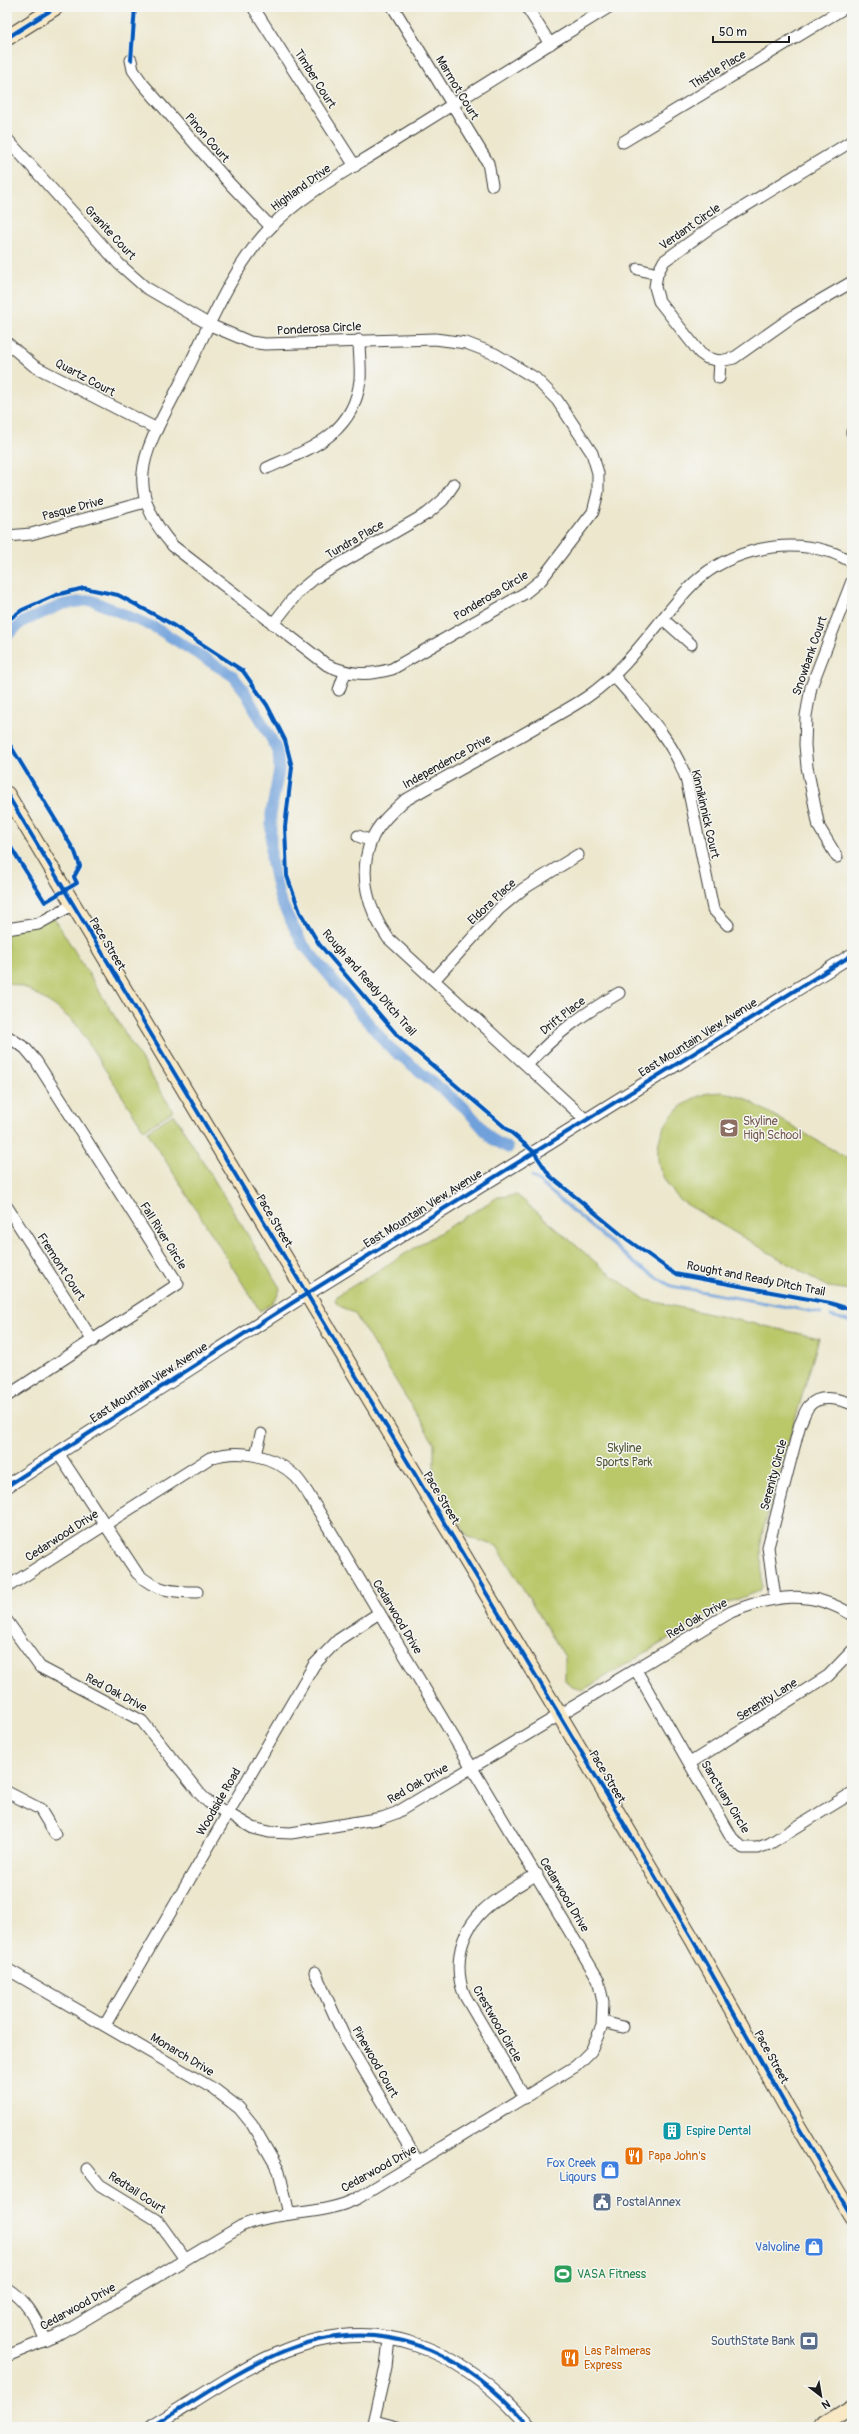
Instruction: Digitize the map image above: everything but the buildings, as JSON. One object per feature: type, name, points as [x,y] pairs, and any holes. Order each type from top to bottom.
[{"type":"main road","points":[[7,38],[56,7]]},
{"type":"main road","name":"Pace Street","points":[[7,794],[72,905],[560,1716],[713,1974],[786,2106],[852,2217]]},
{"type":"main road","points":[[822,2427],[852,2408]]},
{"type":"street","name":"Timber Court","points":[[253,7],[355,166]]},
{"type":"street","name":"Marmot Court","points":[[393,7],[488,163],[492,185]]},
{"type":"street","points":[[527,7],[550,44]]},
{"type":"street","name":"Highland Drive","points":[[145,502],[142,476],[145,458],[157,429],[234,279],[250,254],[271,227],[322,186],[609,7]]},
{"type":"street","name":"Thistle Place","points":[[623,142],[846,7]]},
{"type":"street","name":"Pinon Court","points":[[131,60],[134,70],[143,84],[231,185],[271,227]]},
{"type":"street","name":"Granite Court","points":[[7,139],[119,264],[159,297],[210,325]]},
{"type":"street","name":"Verdant Circle","points":[[657,274],[669,256],[711,226],[852,141]]},
{"type":"street","points":[[638,270],[657,274],[655,287],[659,301],[700,353],[707,358],[720,361],[734,358],[795,315],[852,282]]},
{"type":"street","name":"Ponderosa Circle","points":[[145,502],[158,528],[173,546],[327,665],[345,673],[373,674],[392,669],[525,593],[541,580],[593,512],[598,492],[598,473],[592,453],[557,400],[535,378],[516,365],[495,354],[466,343],[435,339],[358,340],[265,344],[250,342],[210,325]]},
{"type":"street","points":[[267,468],[316,447],[332,434],[346,418],[355,400],[360,380],[358,340]]},
{"type":"street","name":"Quartz Court","points":[[7,343],[34,366],[157,429]]},
{"type":"street","points":[[719,378],[720,361]]},
{"type":"street","name":"Tundra Place","points":[[273,624],[298,592],[315,578],[428,513],[443,500],[454,484]]},
{"type":"street","name":"Pasque Drive","points":[[7,536],[31,534],[145,502]]},
{"type":"street","name":"Independence Drive","points":[[586,1120],[388,938],[371,909],[366,888],[366,866],[371,841],[388,816],[404,801],[572,707],[614,676],[664,620],[688,589],[704,575],[727,561],[753,551],[773,547],[801,547],[828,551],[852,562]]},
{"type":"street","name":"Snowbank Court","points":[[837,856],[819,827],[807,767],[805,745],[806,716],[811,687],[852,581]]},
{"type":"street","points":[[664,620],[691,644]]},
{"type":"street","points":[[339,690],[345,673]]},
{"type":"street","name":"Kinnikinnick Court","points":[[614,676],[666,737],[678,757],[686,778],[713,909],[728,925]]},
{"type":"street","points":[[358,836],[371,841]]},
{"type":"street","name":"Eldora Place","points":[[434,980],[499,910],[523,889],[578,856]]},
{"type":"street","points":[[7,929],[38,924],[72,905]]},
{"type":"street","name":"East Mountain View Avenue","points":[[7,1486],[306,1294],[852,954]]},
{"type":"street","name":"Drift Place","points":[[527,1065],[552,1039],[580,1016],[619,993]]},
{"type":"street","name":"Fall River Circle","points":[[7,1036],[25,1048],[36,1061],[178,1284],[7,1396]]},
{"type":"street","name":"Fremont Court","points":[[7,1207],[93,1341]]},
{"type":"street","name":"Serenity Circle","points":[[775,1598],[768,1547],[800,1424],[809,1405],[822,1399],[838,1399],[852,1404]]},
{"type":"street","points":[[256,1455],[261,1434]]},
{"type":"street","points":[[58,1453],[134,1570],[145,1581],[168,1592],[197,1592]]},
{"type":"street","name":"Cedarwood Drive","points":[[7,1587],[200,1463],[215,1456],[231,1454],[256,1455],[285,1468],[300,1482],[537,1874],[598,1979],[603,2002],[603,2022],[593,2047],[580,2063],[418,2162],[352,2201],[259,2219],[241,2226],[63,2333],[7,2356]]},
{"type":"street","name":"Red Oak Drive","points":[[7,1621],[33,1659],[43,1669],[142,1721],[200,1794],[227,1813],[258,1830],[280,1833],[297,1832],[382,1818],[400,1811],[731,1612],[775,1598],[807,1598],[837,1606],[852,1615]]},
{"type":"street","name":"Woodside Road","points":[[105,2025],[314,1665],[338,1640],[379,1613]]},
{"type":"street","name":"Serenity Lane","points":[[690,1764],[828,1676],[852,1651]]},
{"type":"street","name":"Sanctuary Circle","points":[[636,1670],[732,1838],[743,1848],[757,1848],[769,1844],[852,1793]]},
{"type":"street","points":[[7,1792],[40,1809],[55,1834]]},
{"type":"street","name":"Crestwood Circle","points":[[525,2098],[464,1996],[460,1980],[459,1959],[464,1938],[477,1915],[494,1900],[537,1874]]},
{"type":"street","name":"Monarch Drive","points":[[7,1969],[214,2089],[239,2108],[252,2124],[279,2171],[289,2214]]},
{"type":"street","name":"Pinewood Court","points":[[315,1972],[344,2036],[418,2162]]},
{"type":"street","points":[[603,2022],[623,2027]]},
{"type":"street","name":"Redtail Court","points":[[87,2169],[100,2185],[157,2220],[185,2259]]},
{"type":"street","points":[[7,2288],[21,2298],[30,2308],[46,2340]]},
{"type":"street","points":[[151,2427],[263,2361],[292,2348],[334,2338],[361,2336],[389,2339],[431,2349],[470,2371],[508,2401],[530,2427]]},
{"type":"street","points":[[389,2339],[373,2424],[397,2427]]},
{"type":"green space","points":[[53,916],[173,1111],[144,1130],[76,1024],[55,1006],[26,988],[7,983],[7,929]]},
{"type":"green space","points":[[723,1092],[744,1098],[852,1161],[852,1290],[828,1287],[681,1201],[662,1175],[659,1165],[659,1142],[667,1122],[682,1105],[692,1099],[707,1093]]},
{"type":"green space","points":[[174,1114],[280,1288],[275,1299],[260,1311],[147,1131]]},
{"type":"green space","name":"Skyline Sports Park","points":[[517,1195],[607,1272],[646,1300],[819,1338],[763,1530],[761,1543],[762,1588],[757,1592],[730,1602],[583,1690],[571,1687],[565,1680],[565,1657],[497,1546],[468,1537],[434,1480],[434,1443],[355,1314],[338,1305],[335,1300],[338,1295],[498,1197]]},
{"type":"waterway","points":[[7,636],[22,622],[64,604],[91,600],[156,628],[233,676],[244,690],[278,751],[279,770],[271,813],[271,859],[280,900],[302,943],[388,1046],[465,1108],[492,1139],[508,1148]]},
{"type":"waterway","points":[[532,1176],[638,1266],[671,1286],[821,1313]]},
{"type":"waterway","points":[[831,1316],[852,1322]]},
{"type":"cycle path","points":[[7,38],[56,7]]},
{"type":"cycle path","points":[[131,60],[135,7]]},
{"type":"cycle path","name":"Rough and Ready Ditch Trail","points":[[7,621],[22,610],[56,595],[84,588],[118,595],[168,622],[243,671],[267,705],[285,740],[292,767],[285,827],[287,876],[300,912],[319,944],[398,1036],[534,1152],[550,1176],[628,1240],[675,1274],[830,1303],[852,1310]]},
{"type":"cycle path","points":[[7,740],[75,852],[80,866],[74,877],[77,883],[45,902],[7,841]]},
{"type":"cycle path","points":[[7,794],[560,1716],[694,1942],[786,2106],[852,2217]]},
{"type":"cycle path","points":[[7,1486],[292,1303],[852,955]]},
{"type":"cycle path","points":[[151,2427],[229,2379],[277,2354],[314,2341],[349,2336],[383,2337],[416,2345],[447,2358],[476,2376],[504,2400],[530,2427]]},
{"type":"place","name":"Skyline High School","points":[[729,1128]]},
{"type":"place","name":"Espire Dental","points":[[672,2131]]},
{"type":"place","name":"Papa John's","points":[[634,2156]]},
{"type":"place","name":"Fox Creek Liqours","points":[[610,2170]]},
{"type":"place","name":"PostalAnnex","points":[[602,2202]]},
{"type":"place","name":"Valvoline","points":[[814,2247]]},
{"type":"place","name":"VASA Fitness","points":[[563,2274]]},
{"type":"place","name":"SouthState Bank","points":[[809,2341]]},
{"type":"place","name":"Las Palmeras Express","points":[[570,2358]]}]
